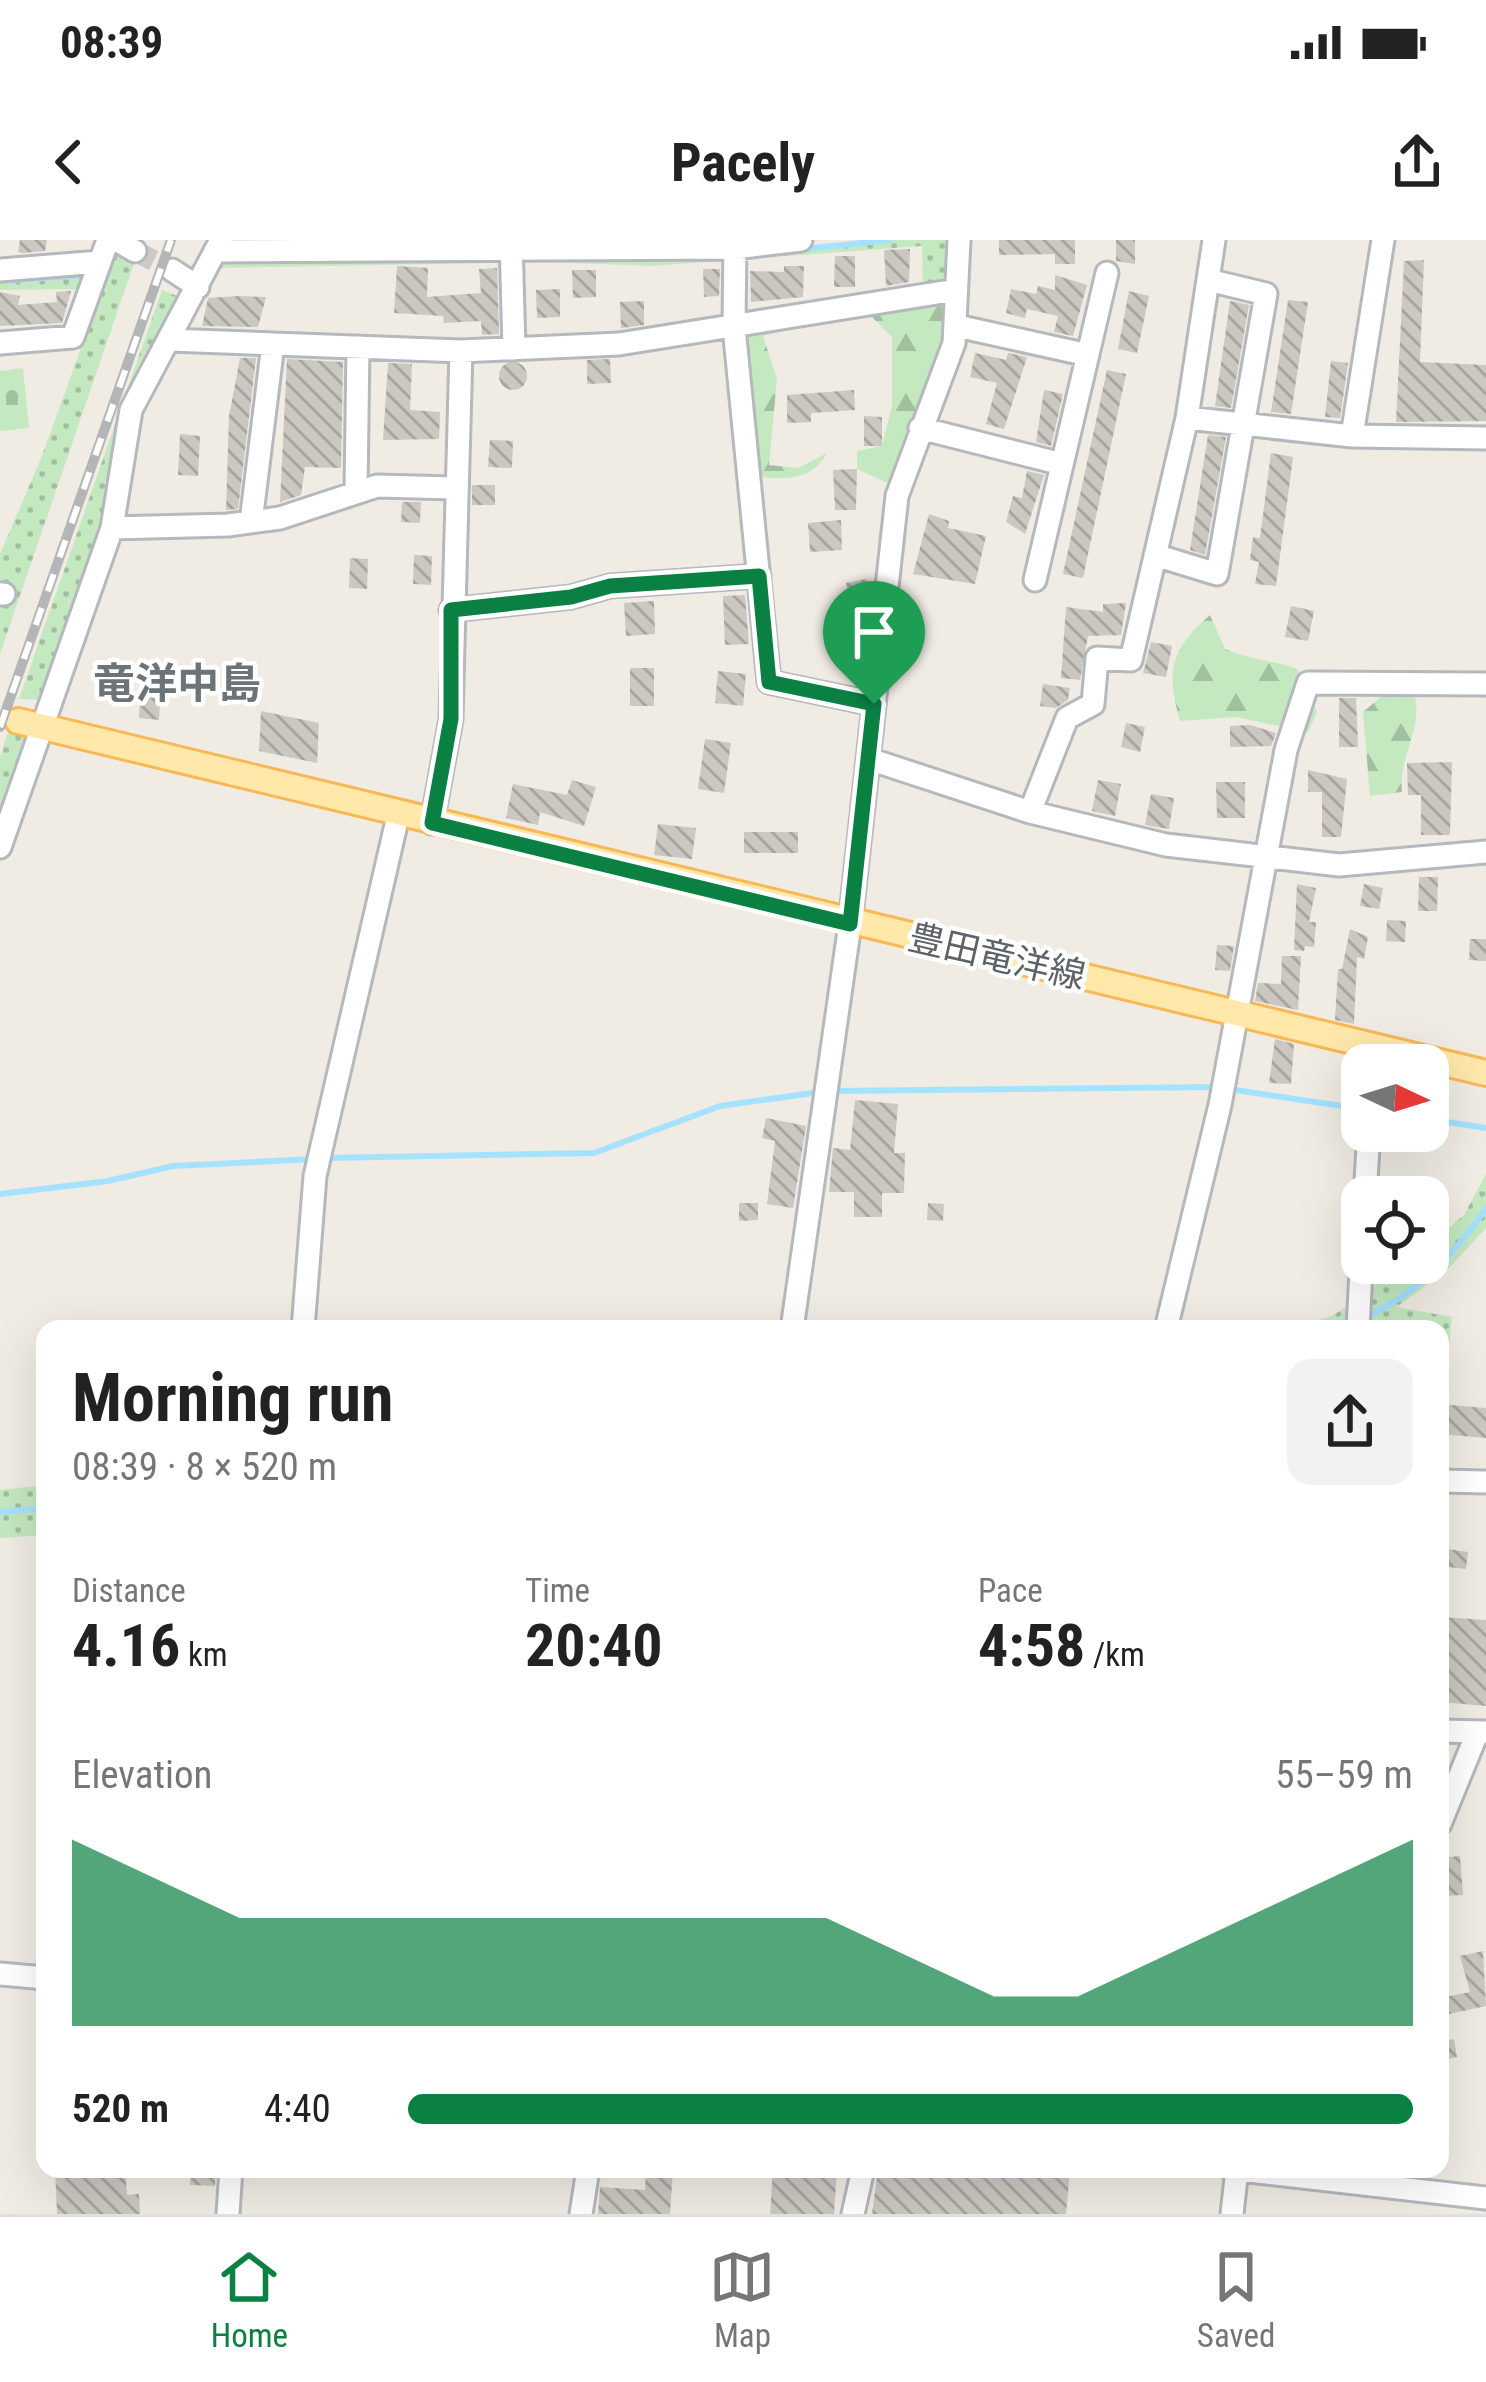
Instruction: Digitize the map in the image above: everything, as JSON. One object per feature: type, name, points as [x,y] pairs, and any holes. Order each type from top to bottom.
[{"type":"main road","name":"豊田竜洋線","points":[[30,723],[850,924],[1238,1011],[1341,1044]]},
{"type":"main road","name":"豊田竜洋線","points":[[1449,1067],[1486,1072]]},
{"type":"street","points":[[0,847],[30,723],[112,527],[131,410],[219,246],[801,240]]},
{"type":"street","points":[[793,1320],[850,924],[897,496],[940,386],[957,326],[959,240]]},
{"type":"street","points":[[1030,812],[1067,718],[1094,704],[1097,658],[1131,660],[1186,418],[1214,240]]},
{"type":"street","points":[[1352,436],[1383,240]]},
{"type":"street","points":[[0,343],[73,337],[100,262],[120,244]]},
{"type":"street","points":[[735,244],[734,327],[769,682],[874,704]]},
{"type":"street","points":[[512,245],[514,349]]},
{"type":"street","points":[[0,270],[100,262]]},
{"type":"street","points":[[172,270],[197,287]]},
{"type":"street","points":[[1035,580],[1107,273]]},
{"type":"street","points":[[1155,555],[1217,574],[1266,294],[1208,280]]},
{"type":"street","points":[[170,340],[461,351],[619,344],[956,290]]},
{"type":"street","points":[[957,326],[1088,355]]},
{"type":"street","points":[[251,522],[273,344]]},
{"type":"street","points":[[356,490],[358,347]]},
{"type":"street","points":[[432,823],[451,719],[461,351]]},
{"type":"street","points":[[1186,418],[1352,436],[1486,438]]},
{"type":"street","points":[[920,428],[1062,464]]},
{"type":"street","points":[[112,527],[251,522],[280,518],[356,490],[454,488]]},
{"type":"street","points":[[451,610],[571,597],[610,586],[759,576]]},
{"type":"street","points":[[1168,1320],[1238,1011],[1286,750],[1307,682],[1486,684]]},
{"type":"street","points":[[869,759],[1030,812],[1166,845],[1339,866],[1486,851]]},
{"type":"street","points":[[304,1320],[315,1176],[398,816]]},
{"type":"street","points":[[1358,1320],[1360,1284]]},
{"type":"street","points":[[1449,1481],[1486,1482]]},
{"type":"street","points":[[1449,1732],[1481,1734],[1449,1804]]},
{"type":"street","points":[[0,1974],[36,1977]]},
{"type":"street","points":[[228,2214],[230,2178]]},
{"type":"street","points":[[581,2214],[587,2178]]},
{"type":"street","points":[[853,2214],[861,2178]]},
{"type":"street","points":[[1232,2214],[1234,2178]]},
{"type":"street","points":[[1313,2178],[1486,2198]]},
{"type":"green space","points":[[120,240],[142,240],[0,654],[0,554],[42,456]]},
{"type":"green space","points":[[871,240],[950,240],[946,282],[923,291],[922,246],[651,266],[548,262],[213,268],[221,251],[751,253]]},
{"type":"green space","points":[[91,267],[84,289],[0,290],[0,272]]},
{"type":"green space","points":[[162,290],[190,301],[133,408],[112,528],[50,700],[19,699]]},
{"type":"green space","points":[[951,294],[939,361],[892,485],[857,469],[857,451],[882,446],[892,406],[892,337],[866,311],[763,336],[777,379],[769,465],[798,468],[827,453],[807,473],[760,477],[741,347],[746,331]]},
{"type":"green space","points":[[23,368],[29,428],[0,431],[0,371]]},
{"type":"green space","points":[[1210,615],[1225,649],[1298,669],[1317,712],[1308,732],[1236,717],[1180,721],[1173,688],[1175,662],[1186,639]]},
{"type":"green space","points":[[1413,690],[1416,716],[1402,792],[1370,796],[1363,712],[1382,696]]},
{"type":"green space","points":[[10,725],[38,733],[0,847],[0,757]]},
{"type":"green space","points":[[1486,1174],[1486,1228],[1449,1268],[1449,1228],[1464,1215]]},
{"type":"green space","points":[[1376,1284],[1428,1284],[1397,1307],[1452,1317],[1449,1347],[1449,1320],[1319,1320]]},
{"type":"green space","points":[[36,1486],[36,1536],[0,1538],[0,1490]]},
{"type":"building","points":[[20,240],[47,240],[45,251],[18,252]]},
{"type":"building","points":[[999,240],[1075,240],[1075,264],[1055,264],[1055,254],[999,255]]},
{"type":"building","points":[[1116,240],[1135,240],[1135,264],[1116,261]]},
{"type":"building","points":[[910,249],[909,282],[886,286],[884,250]]},
{"type":"building","points":[[835,256],[855,256],[855,287],[834,287]]},
{"type":"building","points":[[1424,260],[1420,362],[1486,365],[1486,421],[1396,422],[1404,261]]},
{"type":"building","points":[[397,266],[428,268],[427,297],[481,293],[479,269],[497,268],[499,334],[482,335],[481,321],[444,323],[443,316],[394,313]]},
{"type":"building","points":[[784,266],[804,266],[803,297],[751,302],[750,271],[784,272]]},
{"type":"building","points":[[703,269],[720,269],[719,296],[704,297]]},
{"type":"building","points":[[572,270],[596,270],[596,297],[573,298]]},
{"type":"building","points":[[1055,275],[1087,285],[1073,336],[1054,332],[1058,316],[1027,309],[1025,318],[1006,313],[1011,289],[1036,294],[1038,286],[1055,290]]},
{"type":"building","points":[[560,289],[560,317],[537,318],[536,290]]},
{"type":"building","points":[[71,291],[62,323],[0,326],[0,292],[20,296],[18,305],[57,302],[56,292]]},
{"type":"building","points":[[1129,291],[1149,296],[1137,353],[1118,349]]},
{"type":"building","points":[[266,297],[258,327],[202,326],[208,298]]},
{"type":"building","points":[[1288,300],[1308,302],[1291,414],[1271,412]]},
{"type":"building","points":[[644,301],[644,325],[621,328],[620,302]]},
{"type":"building","points":[[1230,301],[1249,305],[1231,408],[1215,406]]},
{"type":"building","points":[[975,353],[1006,360],[1008,353],[1027,357],[1004,429],[986,424],[997,383],[970,377]]},
{"type":"building","points":[[240,358],[256,358],[238,509],[226,510],[229,416]]},
{"type":"building","points":[[287,359],[343,362],[341,468],[305,467],[301,495],[280,502]]},
{"type":"building","points":[[610,359],[611,383],[587,384],[587,360]]},
{"type":"building","points":[[1331,361],[1348,363],[1340,418],[1325,417]]},
{"type":"building","points":[[513,362],[523,366],[527,376],[523,386],[513,390],[503,386],[499,376],[503,366]]},
{"type":"building","points":[[388,363],[412,364],[410,410],[440,412],[439,439],[383,440]]},
{"type":"building","points":[[1107,370],[1126,374],[1083,578],[1063,574]]},
{"type":"building","points":[[854,390],[855,410],[811,413],[811,422],[787,423],[787,395]]},
{"type":"building","points":[[1044,390],[1063,394],[1051,446],[1036,442]]},
{"type":"building","points":[[864,416],[882,417],[882,446],[864,446]]},
{"type":"building","points":[[180,434],[200,436],[198,476],[178,475]]},
{"type":"building","points":[[1208,435],[1226,437],[1205,555],[1190,550]]},
{"type":"building","points":[[490,440],[513,441],[512,468],[488,467]]},
{"type":"building","points":[[1271,453],[1293,457],[1276,586],[1255,584],[1259,562],[1250,560],[1253,537],[1260,538]]},
{"type":"building","points":[[857,469],[856,510],[835,510],[833,470]]},
{"type":"building","points":[[1027,471],[1044,475],[1025,534],[1006,522],[1013,496],[1022,498]]},
{"type":"building","points":[[472,485],[495,485],[495,505],[472,505]]},
{"type":"building","points":[[402,502],[421,502],[420,523],[401,522]]},
{"type":"building","points":[[929,514],[949,521],[948,528],[986,536],[975,584],[913,574]]},
{"type":"building","points":[[841,520],[842,550],[810,552],[808,523]]},
{"type":"building","points":[[414,555],[432,556],[431,585],[413,584]]},
{"type":"building","points":[[350,558],[368,559],[367,589],[349,588]]},
{"type":"building","points":[[867,579],[870,608],[850,611],[846,583]]},
{"type":"building","points":[[745,595],[749,644],[725,645],[723,596]]},
{"type":"building","points":[[654,601],[655,634],[626,636],[624,603]]},
{"type":"building","points":[[1126,603],[1121,635],[1088,636],[1080,680],[1061,678],[1066,607],[1103,612],[1103,604]]},
{"type":"building","points":[[1291,606],[1314,611],[1308,641],[1285,637]]},
{"type":"building","points":[[1151,642],[1172,646],[1166,677],[1143,673]]},
{"type":"building","points":[[630,668],[654,668],[654,706],[630,706]]},
{"type":"building","points":[[718,671],[746,674],[743,706],[715,703]]},
{"type":"building","points":[[141,678],[161,679],[159,720],[139,718]]},
{"type":"building","points":[[1043,684],[1070,688],[1068,700],[1056,708],[1040,706]]},
{"type":"building","points":[[1339,698],[1356,698],[1358,747],[1339,747]]},
{"type":"building","points":[[261,711],[319,723],[317,763],[259,751]]},
{"type":"building","points":[[1126,723],[1145,727],[1140,752],[1121,747]]},
{"type":"building","points":[[1250,725],[1276,733],[1271,746],[1230,747],[1230,726]]},
{"type":"building","points":[[705,739],[731,743],[724,793],[698,789]]},
{"type":"building","points":[[1452,762],[1450,835],[1421,835],[1421,795],[1408,795],[1407,763]]},
{"type":"building","points":[[1308,770],[1347,779],[1341,837],[1322,837],[1322,792],[1308,792]]},
{"type":"building","points":[[572,780],[596,787],[584,826],[540,812],[538,825],[506,818],[513,784],[567,795]]},
{"type":"building","points":[[1098,780],[1121,784],[1115,816],[1092,811]]},
{"type":"building","points":[[1216,782],[1245,782],[1245,818],[1217,818]]},
{"type":"building","points":[[1151,794],[1174,798],[1169,829],[1145,825]]},
{"type":"building","points":[[658,824],[696,828],[692,859],[654,855]]},
{"type":"building","points":[[744,832],[798,832],[798,853],[744,853]]},
{"type":"building","points":[[1419,877],[1438,877],[1437,911],[1418,911]]},
{"type":"building","points":[[1297,884],[1316,888],[1309,922],[1316,922],[1314,947],[1305,946],[1304,951],[1294,950]]},
{"type":"building","points":[[1364,884],[1383,888],[1379,909],[1360,906]]},
{"type":"building","points":[[1387,920],[1406,921],[1405,942],[1386,941]]},
{"type":"building","points":[[1350,929],[1368,937],[1364,959],[1357,957],[1354,1024],[1335,1020],[1338,969],[1342,969]]},
{"type":"building","points":[[1470,939],[1486,939],[1486,961],[1469,960]]},
{"type":"building","points":[[1217,945],[1234,946],[1230,971],[1215,970]]},
{"type":"building","points":[[1282,956],[1301,956],[1298,1010],[1255,1001],[1258,983],[1281,984]]},
{"type":"building","points":[[1275,1039],[1294,1044],[1291,1084],[1269,1083]]},
{"type":"building","points":[[855,1100],[898,1104],[894,1153],[905,1153],[904,1193],[882,1193],[882,1217],[854,1217],[854,1192],[829,1192],[833,1148],[850,1150]]},
{"type":"building","points":[[766,1118],[806,1126],[793,1208],[767,1204],[775,1141],[762,1138]]},
{"type":"building","points":[[739,1203],[758,1203],[758,1220],[739,1221]]},
{"type":"building","points":[[928,1203],[944,1204],[943,1221],[927,1220]]},
{"type":"building","points":[[1449,1405],[1486,1408],[1486,1438],[1449,1435]]},
{"type":"building","points":[[1449,1549],[1468,1552],[1466,1569],[1449,1567]]},
{"type":"building","points":[[1449,1618],[1486,1620],[1486,1706],[1449,1703]]},
{"type":"building","points":[[1460,1856],[1463,1895],[1449,1896],[1449,1857]]},
{"type":"building","points":[[1483,1951],[1486,2006],[1449,2014],[1449,1996],[1470,1992],[1460,1956]]},
{"type":"building","points":[[1454,2039],[1457,2057],[1449,2059],[1449,2040]]},
{"type":"building","points":[[55,2178],[126,2178],[127,2195],[139,2194],[140,2214],[57,2214]]},
{"type":"building","points":[[190,2178],[215,2178],[215,2186],[190,2185]]},
{"type":"building","points":[[646,2178],[672,2178],[670,2214],[598,2214],[600,2187],[645,2190]]},
{"type":"building","points":[[772,2178],[836,2178],[834,2214],[770,2214]]},
{"type":"building","points":[[877,2178],[1069,2178],[1066,2214],[872,2214]]},
{"type":"waterway","points":[[804,249],[890,240]]},
{"type":"waterway","points":[[0,281],[87,275]]},
{"type":"waterway","points":[[834,1091],[1216,1087]]},
{"type":"waterway","points":[[1229,1089],[1341,1106]]},
{"type":"waterway","points":[[327,1158],[594,1153],[720,1106],[820,1092]]},
{"type":"waterway","points":[[1449,1122],[1486,1128]]},
{"type":"waterway","points":[[0,1194],[108,1181],[173,1166],[314,1159]]},
{"type":"waterway","points":[[1366,1317],[1433,1271],[1486,1209]]},
{"type":"waterway","points":[[0,1512],[36,1509]]},
{"type":"tunnel","points":[[135,251],[172,270]]},
{"type":"railway","points":[[0,727],[171,240]]},
{"type":"district","name":"竜洋中島","points":[[177,683]]},
{"type":"route","points":[[759,576],[769,682],[874,704],[850,924],[432,823],[451,719],[451,610],[571,597],[610,586],[759,576]]}]
